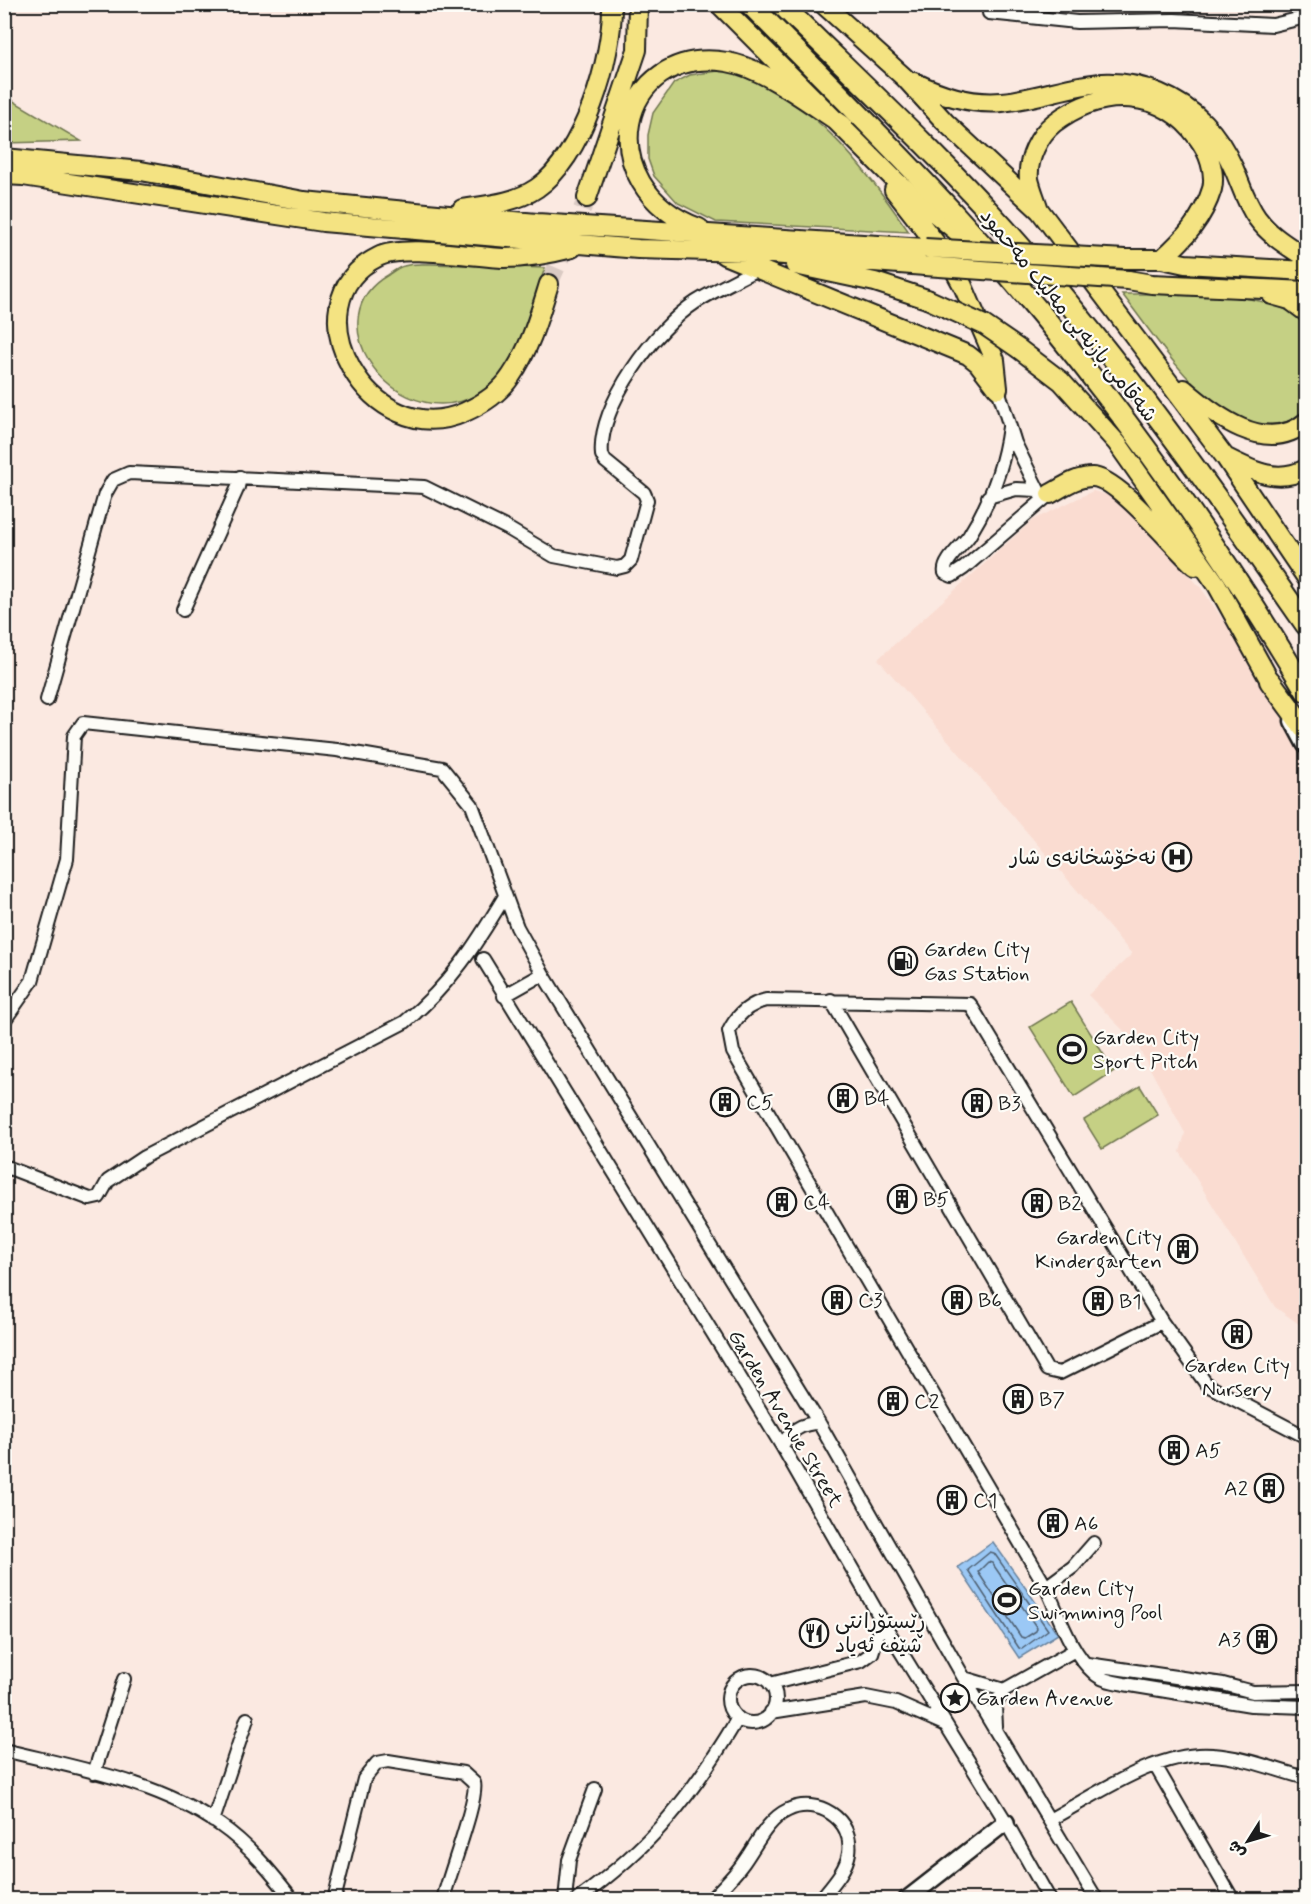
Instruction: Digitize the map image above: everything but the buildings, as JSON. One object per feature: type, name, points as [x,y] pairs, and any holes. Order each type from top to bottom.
[{"type":"highway","name":"شەقامی بازنەیی مەلیک مەحمود","points":[[750,4],[887,142],[994,260],[1134,432],[1230,568],[1306,691]]},
{"type":"highway","name":"شەقامی بازنەیی مەلیک مەحمود","points":[[781,4],[938,158],[1006,230],[1102,347],[1201,475],[1306,625]]},
{"type":"highway","points":[[1270,681],[1306,730]]},
{"type":"main road","points":[[416,212],[462,209],[515,199],[535,189],[562,166],[582,127],[608,56],[612,4]]},
{"type":"main road","points":[[587,198],[637,50],[638,4]]},
{"type":"main road","points":[[719,4],[928,210],[994,260]]},
{"type":"main road","points":[[823,4],[905,78],[945,122],[1040,212],[1225,457],[1306,577]]},
{"type":"main road","points":[[843,125],[761,75],[729,62],[700,60],[686,63],[660,77],[638,100],[628,128],[629,150],[634,172],[656,203],[713,242],[968,355],[978,363],[998,389]]},
{"type":"main road","points":[[905,78],[934,92],[965,100],[1002,102],[1098,81],[1130,84],[1158,93],[1189,108],[1217,137],[1249,207],[1258,220],[1276,239],[1306,258]]},
{"type":"main road","points":[[1040,212],[1029,178],[1035,147],[1045,129],[1073,108],[1100,99],[1125,97],[1155,103],[1186,121],[1205,146],[1211,162],[1212,187],[1199,219],[1187,236],[1162,259]]},
{"type":"main road","points":[[869,154],[949,260],[963,285],[995,360],[998,389]]},
{"type":"main road","points":[[4,158],[141,171],[221,187],[324,203],[713,242],[925,257],[1152,284],[1306,291]]},
{"type":"main road","points":[[4,175],[323,222],[586,245],[713,242]]},
{"type":"main road","points":[[323,222],[324,203]]},
{"type":"main road","points":[[549,284],[533,333],[511,377],[496,394],[456,416],[420,419],[401,416],[371,395],[348,364],[340,346],[338,326],[342,301],[354,276],[377,257],[404,251],[461,256],[536,257],[586,245]]},
{"type":"main road","points":[[760,261],[925,257],[1162,259],[1185,264],[1306,271]]},
{"type":"main road","points":[[760,261],[875,282],[927,299],[984,325],[1061,381],[1117,442],[1217,585],[1306,745]]},
{"type":"main road","points":[[1244,288],[1290,300],[1306,312]]},
{"type":"main road","points":[[1157,364],[1221,420],[1247,431],[1269,434],[1289,432],[1306,422]]},
{"type":"main road","points":[[1225,457],[1257,473],[1273,477],[1293,475],[1306,469]]},
{"type":"main road","points":[[1043,495],[1084,478],[1098,478],[1110,482],[1175,548],[1217,585]]},
{"type":"street","points":[[989,13],[1077,22],[1174,20],[1273,25],[1306,17]]},
{"type":"street","points":[[47,700],[105,494],[113,480],[129,473],[424,487],[507,528],[554,556],[617,568],[625,566],[631,560],[647,500],[644,493],[605,461],[602,455],[608,412],[650,344],[694,303],[760,261]]},
{"type":"street","points":[[998,389],[1009,427],[1043,495]]},
{"type":"street","points":[[1009,427],[1002,462],[988,497],[969,535],[945,564],[944,570],[947,576],[955,576],[1043,495]]},
{"type":"street","points":[[183,610],[238,487],[240,477]]},
{"type":"street","points":[[988,497],[1016,489],[1043,495]]},
{"type":"street","name":"Garden Avenue Street","points":[[4,1021],[32,981],[67,859],[74,736],[83,723],[337,750],[442,768],[472,806],[517,927],[543,974],[819,1423],[964,1678],[1097,1899]]},
{"type":"street","points":[[4,1166],[90,1199],[99,1197],[108,1181],[144,1157],[405,1022],[435,997],[471,953],[505,896]]},
{"type":"street","name":"Garden Avenue Street","points":[[483,959],[782,1446],[882,1621],[1006,1822],[1050,1899]]},
{"type":"street","points":[[504,996],[543,974]]},
{"type":"street","points":[[1306,1437],[1207,1385],[1162,1322],[970,1004],[766,1000],[754,1004],[732,1024],[729,1031],[730,1045],[890,1324],[1046,1587],[1076,1650],[1093,1672],[1110,1681],[1251,1705],[1306,1707]]},
{"type":"street","points":[[831,1000],[1047,1370],[1060,1373],[1162,1322]]},
{"type":"street","points":[[782,1446],[787,1436],[798,1427],[819,1423]]},
{"type":"street","points":[[1046,1587],[1073,1567],[1094,1543]]},
{"type":"street","points":[[770,1684],[861,1661],[872,1653],[882,1621]]},
{"type":"street","points":[[996,1728],[995,1706],[1004,1690],[1076,1650]]},
{"type":"street","points":[[1088,1664],[1223,1684],[1253,1692],[1306,1692]]},
{"type":"street","points":[[771,1712],[776,1698],[770,1684],[757,1675],[741,1677],[734,1682],[728,1697],[728,1706],[738,1718],[752,1723],[771,1712],[866,1697],[896,1703],[945,1724]]},
{"type":"street","points":[[94,1773],[124,1678]]},
{"type":"street","points":[[964,1678],[1004,1690]]},
{"type":"street","points":[[1251,1705],[1253,1692]]},
{"type":"street","points":[[584,1897],[624,1863],[679,1809],[738,1718]]},
{"type":"street","points":[[213,1821],[247,1719]]},
{"type":"street","points":[[4,1750],[94,1773],[158,1793],[213,1821],[258,1857],[293,1899]]},
{"type":"street","points":[[1049,1820],[1155,1765],[1183,1756],[1211,1755],[1306,1778]]},
{"type":"street","points":[[334,1899],[364,1779],[377,1763],[388,1761],[463,1773],[474,1782],[474,1797],[443,1899]]},
{"type":"street","points":[[1155,1765],[1233,1899]]},
{"type":"street","points":[[566,1899],[569,1860],[595,1789]]},
{"type":"street","points":[[710,1899],[740,1868],[775,1820],[787,1810],[812,1805],[829,1811],[841,1822],[849,1844],[842,1870],[820,1899]]},
{"type":"street","points":[[906,1899],[1006,1822]]},
{"type":"shaded area","name":"نەخۆشخانەی شار","points":[[1093,491],[1117,498],[1201,588],[1235,637],[1306,759],[1306,1329],[1275,1307],[1180,1152],[1185,1133],[1136,1043],[1088,995],[1132,954],[878,659],[1033,520]]},
{"type":"green space","points":[[725,70],[783,95],[808,113],[852,157],[909,232],[716,222],[678,203],[654,176],[648,159],[648,135],[653,113],[674,83],[690,75]]},
{"type":"green space","points":[[5,96],[81,141],[5,143]]},
{"type":"green space","points":[[431,264],[545,268],[512,360],[487,390],[462,401],[434,404],[408,396],[386,382],[370,362],[360,339],[358,315],[367,293],[400,267]]},
{"type":"green space","points":[[1122,294],[1219,295],[1269,303],[1290,311],[1306,323],[1306,413],[1278,424],[1250,422],[1224,410],[1200,390],[1177,366]]},
{"type":"green space","name":"Garden City Sport Pitch","points":[[1071,1002],[1114,1071],[1074,1097],[1030,1027]]},
{"type":"green space","name":"Garden City Sport Pitch","points":[[1140,1086],[1158,1115],[1102,1149],[1084,1120]]},
{"type":"water","name":"Garden City Swimming Pool","points":[[993,1542],[1058,1634],[1019,1658],[958,1567]]},
{"type":"tunnel","points":[[549,284],[587,198]]},
{"type":"place","name":"نەخۆشخانەی شار","points":[[1177,857]]},
{"type":"place","name":"Garden City Gas Station","points":[[903,961]]},
{"type":"place","name":"Garden City Sport Pitch","points":[[1072,1049]]},
{"type":"place","name":"B4","points":[[843,1098]]},
{"type":"place","name":"C5","points":[[725,1102]]},
{"type":"place","name":"B3","points":[[977,1103]]},
{"type":"place","name":"B5","points":[[902,1199]]},
{"type":"place","name":"C4","points":[[782,1202]]},
{"type":"place","name":"B2","points":[[1037,1203]]},
{"type":"place","name":"Garden City Kindergarten","points":[[1183,1249]]},
{"type":"place","name":"C3","points":[[837,1300]]},
{"type":"place","name":"B6","points":[[957,1300]]},
{"type":"place","name":"B1","points":[[1098,1301]]},
{"type":"place","name":"Garden City Nursery","points":[[1237,1334]]},
{"type":"place","name":"B7","points":[[1018,1399]]},
{"type":"place","name":"C2","points":[[893,1401]]},
{"type":"place","name":"A5","points":[[1174,1450]]},
{"type":"place","name":"A2","points":[[1269,1488]]},
{"type":"place","name":"C1","points":[[952,1500]]},
{"type":"place","name":"A6","points":[[1053,1523]]},
{"type":"place","name":"Garden City Swimming Pool","points":[[1007,1600]]},
{"type":"place","name":"ڕێستۆرانتی شێف ئەیاد","points":[[814,1633]]},
{"type":"place","name":"A3","points":[[1262,1639]]},
{"type":"place","name":"Garden Avenue","points":[[955,1698]]}]
